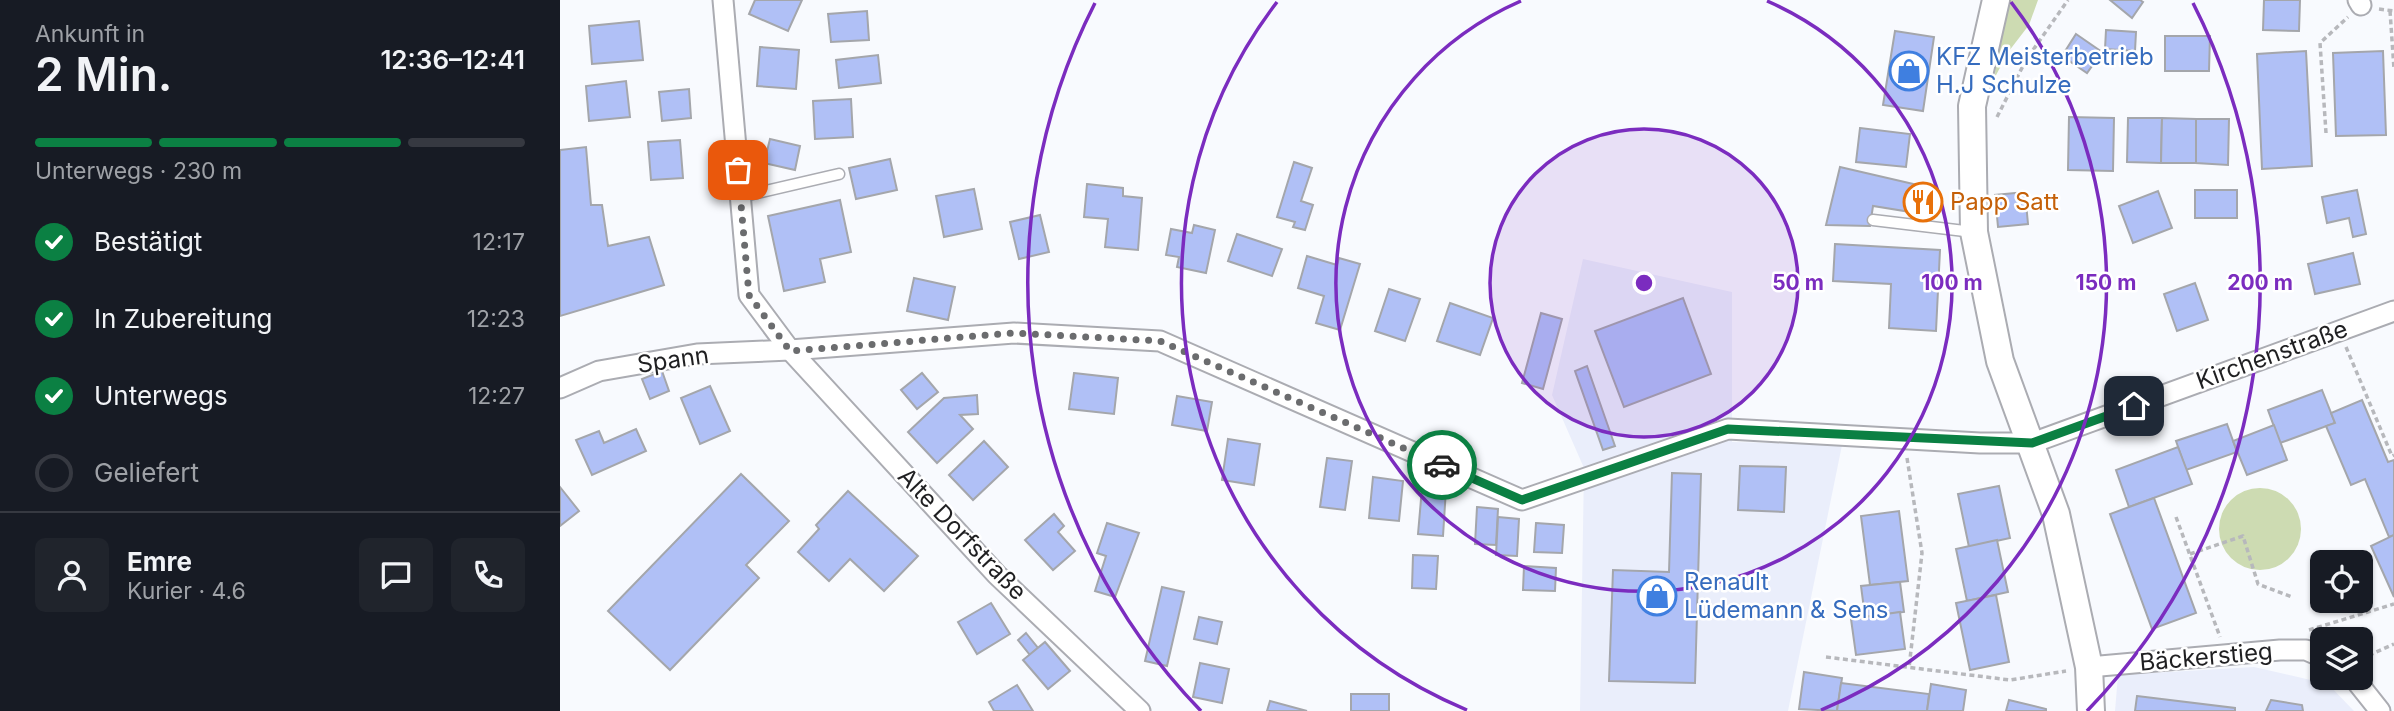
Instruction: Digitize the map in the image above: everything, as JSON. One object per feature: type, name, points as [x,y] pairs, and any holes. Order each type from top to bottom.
[{"type":"main road","points":[[1996,0],[1972,106],[1974,232],[2000,361],[2056,513],[2089,667],[2091,711]]},
{"type":"street","name":"Alte Dorfstraße","points":[[723,0],[749,295],[790,351],[997,575],[1140,711]]},
{"type":"street","name":"Kirchenstraße","points":[[2032,443],[2394,311]]},
{"type":"street","name":"Spann","points":[[560,388],[599,371],[685,356],[790,351],[1014,333],[1160,341],[1522,500],[1728,429],[2032,443]]},
{"type":"street","name":"Bäckerstieg","points":[[2089,667],[2227,655],[2310,653]]},
{"type":"street","points":[[2363,690],[2380,711]]},
{"type":"lane","points":[[740,197],[839,174]]},
{"type":"lane","points":[[1873,220],[1974,232]]},
{"type":"path","points":[[1992,128],[2026,60],[2068,0]]},
{"type":"path","points":[[2326,133],[2320,43],[2360,3]]},
{"type":"path","points":[[2390,11],[2394,69]]},
{"type":"path","points":[[2339,329],[2392,456],[2394,455]]},
{"type":"path","points":[[1905,439],[1922,554],[1909,668]]},
{"type":"path","points":[[2176,517],[2227,655]]},
{"type":"path","points":[[2190,554],[2243,536],[2259,584],[2292,597]]},
{"type":"path","points":[[2320,627],[2394,604]]},
{"type":"path","points":[[2310,630],[2304,632],[2310,645]]},
{"type":"path","points":[[2373,654],[2394,644]]},
{"type":"path","points":[[1826,657],[2010,680],[2089,667]]},
{"type":"shaded area","points":[[1583,259],[1732,292],[1732,442],[1842,445],[1788,711],[1580,711],[1584,468],[1552,395]]},
{"type":"shaded area","points":[[2254,667],[2310,680],[2310,690],[2334,690],[2354,711],[2115,711],[2118,675]]},
{"type":"green space","points":[[2008,0],[2038,0],[2029,25],[2009,51],[1995,77],[1996,47]]},
{"type":"green space","points":[[2260,488],[2276,491],[2289,500],[2298,513],[2301,529],[2298,545],[2289,558],[2276,567],[2260,570],[2244,567],[2231,558],[2222,545],[2219,529],[2222,513],[2231,500],[2244,491]]},
{"type":"building","points":[[755,0],[802,0],[788,31],[749,14]]},
{"type":"building","points":[[2110,0],[2140,0],[2143,2],[2132,18]]},
{"type":"building","points":[[2264,0],[2300,0],[2299,31],[2263,30]]},
{"type":"building","points":[[867,11],[869,40],[831,42],[828,14]]},
{"type":"building","points":[[639,21],[643,60],[592,64],[589,26]]},
{"type":"building","points":[[2106,30],[2136,32],[2135,51],[2105,49]]},
{"type":"building","name":"KFZ Meisterbetrieb H.J Schulze","points":[[1895,31],[1934,37],[1923,111],[1883,105]]},
{"type":"building","points":[[2076,34],[2102,52],[2087,73],[2062,56]]},
{"type":"building","points":[[2165,36],[2210,36],[2209,71],[2165,71]]},
{"type":"building","points":[[760,47],[799,50],[796,89],[757,86]]},
{"type":"building","points":[[2306,51],[2312,166],[2262,169],[2257,54]]},
{"type":"building","points":[[2383,51],[2386,135],[2336,136],[2333,53]]},
{"type":"building","points":[[878,55],[881,83],[839,88],[836,60]]},
{"type":"building","points":[[626,81],[630,117],[589,121],[586,86]]},
{"type":"building","points":[[689,89],[691,118],[662,121],[659,92]]},
{"type":"building","points":[[851,99],[853,137],[815,139],[813,101]]},
{"type":"building","points":[[2069,117],[2114,118],[2113,171],[2068,170]]},
{"type":"building","points":[[2128,118],[2162,118],[2161,163],[2127,162]]},
{"type":"building","points":[[2162,118],[2196,119],[2196,163],[2161,163]]},
{"type":"building","points":[[2196,119],[2229,119],[2228,165],[2196,163]]},
{"type":"building","points":[[1860,128],[1910,134],[1906,167],[1856,162]]},
{"type":"building","points":[[770,139],[800,146],[795,170],[764,163]]},
{"type":"building","points":[[680,140],[683,178],[651,180],[648,142]]},
{"type":"building","points":[[586,147],[591,205],[602,205],[608,246],[649,237],[664,285],[560,316],[560,150]]},
{"type":"building","points":[[890,159],[897,190],[856,199],[849,168]]},
{"type":"building","points":[[1294,162],[1312,168],[1301,201],[1313,205],[1305,230],[1293,227],[1295,222],[1277,217]]},
{"type":"building","points":[[1840,167],[1935,189],[1929,215],[1873,206],[1870,226],[1826,225]]},
{"type":"building","points":[[1087,184],[1123,188],[1123,196],[1142,198],[1138,250],[1105,247],[1108,219],[1084,217]]},
{"type":"building","points":[[974,189],[982,229],[944,237],[936,196]]},
{"type":"building","points":[[2195,190],[2237,190],[2237,218],[2195,218]]},
{"type":"building","points":[[2357,190],[2366,234],[2353,237],[2349,218],[2327,223],[2322,197]]},
{"type":"building","points":[[2158,191],[2172,228],[2133,243],[2119,206]]},
{"type":"building","points":[[2025,192],[2028,224],[1998,227],[1995,195]]},
{"type":"building","points":[[840,200],[851,252],[820,259],[825,282],[784,291],[768,216]]},
{"type":"building","points":[[1040,215],[1049,252],[1019,259],[1010,222]]},
{"type":"building","points":[[1194,225],[1215,230],[1206,273],[1177,267],[1179,257],[1166,255],[1171,229],[1192,233]]},
{"type":"building","points":[[1237,234],[1282,249],[1272,276],[1228,261]]},
{"type":"building","points":[[1835,244],[1940,250],[1936,331],[1889,328],[1891,284],[1833,281]]},
{"type":"building","points":[[2353,253],[2360,284],[2315,294],[2308,264]]},
{"type":"building","points":[[1307,256],[1337,265],[1339,258],[1360,264],[1340,330],[1316,323],[1324,296],[1298,288]]},
{"type":"building","points":[[914,278],[955,287],[948,320],[907,311]]},
{"type":"building","points":[[2195,283],[2208,320],[2177,331],[2164,294]]},
{"type":"building","points":[[1389,289],[1420,299],[1405,341],[1375,331]]},
{"type":"building","points":[[1683,298],[1711,374],[1624,407],[1595,331]]},
{"type":"building","points":[[1450,303],[1493,318],[1480,355],[1437,341]]},
{"type":"building","points":[[1541,313],[1562,319],[1543,389],[1522,383]]},
{"type":"building","points":[[1587,366],[1615,446],[1603,450],[1575,371]]},
{"type":"building","points":[[662,371],[669,391],[650,399],[642,379]]},
{"type":"building","points":[[922,373],[938,392],[917,409],[901,390]]},
{"type":"building","points":[[1074,373],[1118,378],[1114,414],[1069,409]]},
{"type":"building","points":[[710,386],[730,431],[700,444],[681,398]]},
{"type":"building","points":[[2322,390],[2335,423],[2280,443],[2268,410]]},
{"type":"building","points":[[977,395],[978,414],[960,415],[973,429],[937,463],[908,432],[944,398]]},
{"type":"building","points":[[1177,396],[1212,402],[1207,431],[1172,425]]},
{"type":"building","points":[[2362,400],[2388,462],[2394,460],[2394,535],[2389,537],[2365,479],[2351,485],[2326,426],[2335,423],[2331,413]]},
{"type":"building","points":[[2227,424],[2237,452],[2186,470],[2176,441]]},
{"type":"building","points":[[2274,425],[2287,460],[2247,475],[2233,441]]},
{"type":"building","points":[[636,429],[646,451],[592,475],[576,440],[599,431],[604,443]]},
{"type":"building","points":[[1228,439],[1260,444],[1254,485],[1222,480]]},
{"type":"building","points":[[984,441],[1008,467],[973,500],[949,475]]},
{"type":"building","points":[[2178,447],[2192,484],[2129,507],[2116,470]]},
{"type":"building","points":[[1327,458],[1352,461],[1345,510],[1320,507]]},
{"type":"building","points":[[1740,466],[1786,467],[1784,512],[1738,510]]},
{"type":"building","points":[[1672,473],[1701,474],[1695,683],[1609,681],[1613,570],[1669,572]]},
{"type":"building","points":[[741,474],[789,521],[746,565],[759,578],[670,670],[608,611]]},
{"type":"building","points":[[1373,477],[1403,481],[1399,521],[1369,518]]},
{"type":"building","points":[[1999,486],[2010,538],[1969,547],[1958,494]]},
{"type":"building","points":[[560,487],[579,511],[560,526]]},
{"type":"building","points":[[1422,488],[1446,489],[1443,536],[1418,534]]},
{"type":"building","points":[[848,491],[918,556],[884,591],[850,559],[829,581],[798,552],[819,529],[816,525]]},
{"type":"building","points":[[2154,498],[2196,613],[2152,629],[2110,514]]},
{"type":"building","points":[[1477,507],[1498,509],[1496,545],[1475,544]]},
{"type":"building","points":[[1899,511],[1908,581],[1870,585],[1861,516]]},
{"type":"building","points":[[1054,514],[1064,526],[1058,532],[1075,551],[1053,570],[1025,540]]},
{"type":"building","points":[[1498,517],[1519,519],[1517,556],[1496,555]]},
{"type":"building","points":[[1107,523],[1139,533],[1115,597],[1095,591],[1106,556],[1097,553]]},
{"type":"building","points":[[1536,523],[1564,525],[1562,553],[1534,552]]},
{"type":"building","points":[[2394,535],[2394,597],[2373,550],[2371,546]]},
{"type":"building","points":[[1997,540],[2008,592],[1967,601],[1956,549]]},
{"type":"building","points":[[1413,555],[1438,556],[1436,589],[1412,588]]},
{"type":"building","points":[[1524,566],[1556,568],[1555,591],[1523,590]]},
{"type":"building","points":[[1900,582],[1904,612],[1865,617],[1861,586]]},
{"type":"building","points":[[1162,587],[1184,592],[1167,666],[1145,661]]},
{"type":"building","points":[[1996,595],[2009,662],[1970,670],[1956,603]]},
{"type":"building","points":[[991,603],[1010,634],[977,654],[958,622]]},
{"type":"building","points":[[1900,612],[1905,649],[1856,655],[1851,619]]},
{"type":"building","points":[[1199,617],[1222,622],[1217,644],[1194,639]]},
{"type":"building","points":[[1026,633],[1038,648],[1030,655],[1018,640]]},
{"type":"building","points":[[1045,642],[1070,671],[1048,689],[1023,660]]},
{"type":"building","points":[[1200,663],[1229,669],[1222,703],[1193,697]]},
{"type":"building","points":[[1804,672],[1842,678],[1837,711],[1799,709]]},
{"type":"building","points":[[1841,683],[1929,694],[1927,711],[1837,711]]},
{"type":"building","points":[[1931,684],[1966,690],[1963,711],[1927,711]]},
{"type":"building","points":[[1017,685],[1033,711],[994,711],[989,702]]},
{"type":"building","points":[[1351,694],[1389,694],[1389,711],[1351,711]]},
{"type":"building","points":[[2137,696],[2235,708],[2235,711],[2135,711]]},
{"type":"building","points":[[2009,700],[2046,709],[2046,711],[2006,711]]},
{"type":"building","points":[[2271,700],[2302,705],[2303,711],[2266,711]]},
{"type":"building","points":[[1270,701],[1307,711],[1267,711]]},
{"type":"way so far","points":[[738,170],[749,295],[790,351],[1014,333],[1160,341],[1442,465]]},
{"type":"place","name":"KFZ Meisterbetrieb H.J Schulze","points":[[1909,71]]},
{"type":"place","name":"Papp Satt","points":[[1923,202]]},
{"type":"place","name":"Renault Lüdemann & Sens","points":[[1657,596]]},
{"type":"route","points":[[1442,465],[1522,500],[1728,429],[1980,443],[2032,443],[2134,406]]}]
